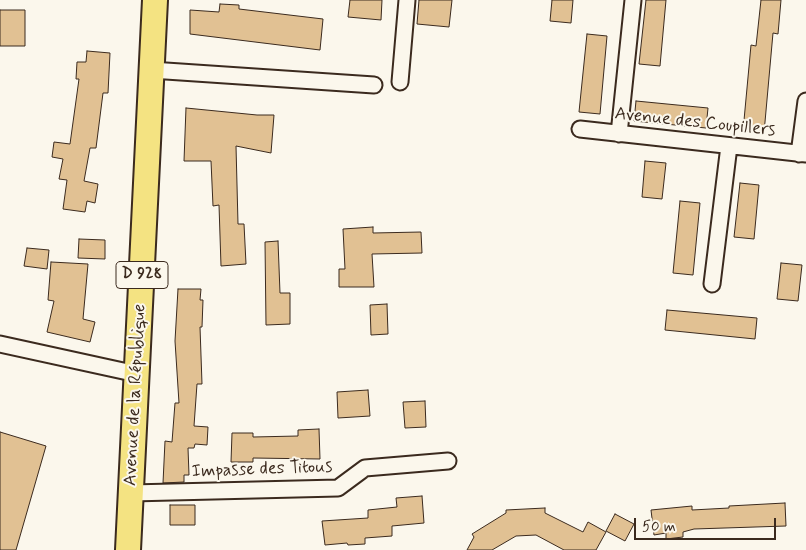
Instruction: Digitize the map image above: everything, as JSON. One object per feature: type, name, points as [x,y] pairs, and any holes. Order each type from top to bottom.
[{"type":"main road","name":"Avenue de la République","points":[[128,550],[155,0]]},
{"type":"street","points":[[400,82],[407,0]]},
{"type":"street","points":[[619,134],[633,0]]},
{"type":"street","points":[[152,70],[374,85]]},
{"type":"street","points":[[802,154],[806,101]]},
{"type":"street","name":"Avenue des Coupillers","points":[[580,129],[802,154]]},
{"type":"street","points":[[712,284],[729,146]]},
{"type":"street","points":[[0,344],[137,374]]},
{"type":"street","name":"Impasse des Titous","points":[[131,493],[338,488],[365,468],[448,461]]},
{"type":"building","points":[[350,0],[382,0],[381,20],[348,17]]},
{"type":"building","points":[[419,0],[452,0],[449,27],[417,24]]},
{"type":"building","points":[[552,0],[573,0],[571,23],[550,21]]},
{"type":"building","points":[[646,0],[666,0],[660,66],[639,64]]},
{"type":"building","points":[[761,0],[781,0],[778,34],[773,33],[764,133],[743,131],[751,45],[756,46]]},
{"type":"building","points":[[220,4],[239,5],[239,9],[323,19],[320,50],[190,34],[190,10],[219,12]]},
{"type":"building","points":[[0,10],[25,10],[25,46],[0,46]]},
{"type":"building","points":[[587,34],[607,36],[600,114],[579,112]]},
{"type":"building","points":[[87,51],[110,53],[108,93],[103,93],[96,148],[90,148],[84,181],[98,184],[95,203],[87,201],[85,212],[63,209],[67,180],[59,179],[63,159],[52,157],[54,142],[70,144],[79,79],[76,79],[77,62],[86,62]]},
{"type":"building","points":[[636,101],[708,108],[706,128],[634,121]]},
{"type":"building","points":[[186,108],[274,115],[271,153],[236,146],[238,224],[244,224],[246,264],[221,266],[219,205],[213,206],[211,161],[184,161]]},
{"type":"building","points":[[645,161],[666,163],[662,199],[642,197]]},
{"type":"building","points":[[740,183],[759,185],[754,239],[734,237]]},
{"type":"building","points":[[680,201],[700,203],[693,275],[673,273]]},
{"type":"building","points":[[373,227],[373,233],[421,232],[422,253],[372,254],[374,287],[339,287],[339,269],[345,269],[343,229]]},
{"type":"building","points":[[79,239],[105,240],[105,259],[78,258]]},
{"type":"building","points":[[278,241],[280,293],[290,293],[290,324],[266,325],[265,242]]},
{"type":"building","points":[[27,248],[49,250],[47,269],[24,266]]},
{"type":"building","points":[[51,262],[88,264],[83,319],[95,322],[90,342],[47,332],[54,301],[48,300]]},
{"type":"building","points":[[781,263],[802,265],[798,301],[777,299]]},
{"type":"building","points":[[178,289],[201,289],[200,300],[203,300],[202,327],[200,327],[202,384],[197,384],[194,426],[208,427],[207,445],[195,444],[194,448],[188,448],[189,475],[184,475],[184,482],[163,483],[165,441],[172,442],[175,403],[179,403],[175,341]]},
{"type":"building","points":[[387,304],[388,334],[371,335],[370,305]]},
{"type":"building","points":[[667,310],[757,318],[755,339],[665,330]]},
{"type":"building","points":[[368,390],[370,416],[338,418],[337,392]]},
{"type":"building","points":[[425,401],[426,427],[405,428],[403,402]]},
{"type":"building","points":[[319,429],[320,459],[253,458],[253,462],[231,462],[232,433],[253,433],[253,437],[298,436],[298,430]]},
{"type":"building","points":[[0,432],[46,446],[16,550],[0,550]]},
{"type":"building","points":[[422,496],[424,523],[392,526],[392,536],[365,538],[365,544],[325,545],[322,521],[368,518],[368,510],[397,507],[396,498]]},
{"type":"building","points":[[785,503],[786,526],[694,529],[683,532],[683,537],[666,539],[666,533],[654,535],[651,510],[692,506],[692,510]]},
{"type":"building","points":[[170,505],[195,505],[195,525],[170,525]]},
{"type":"building","points":[[545,508],[545,513],[583,532],[588,522],[606,532],[596,550],[564,550],[536,535],[516,536],[492,550],[467,550],[474,537],[472,534],[506,513],[506,510]]},
{"type":"building","points":[[615,514],[634,524],[625,541],[606,531]]}]
